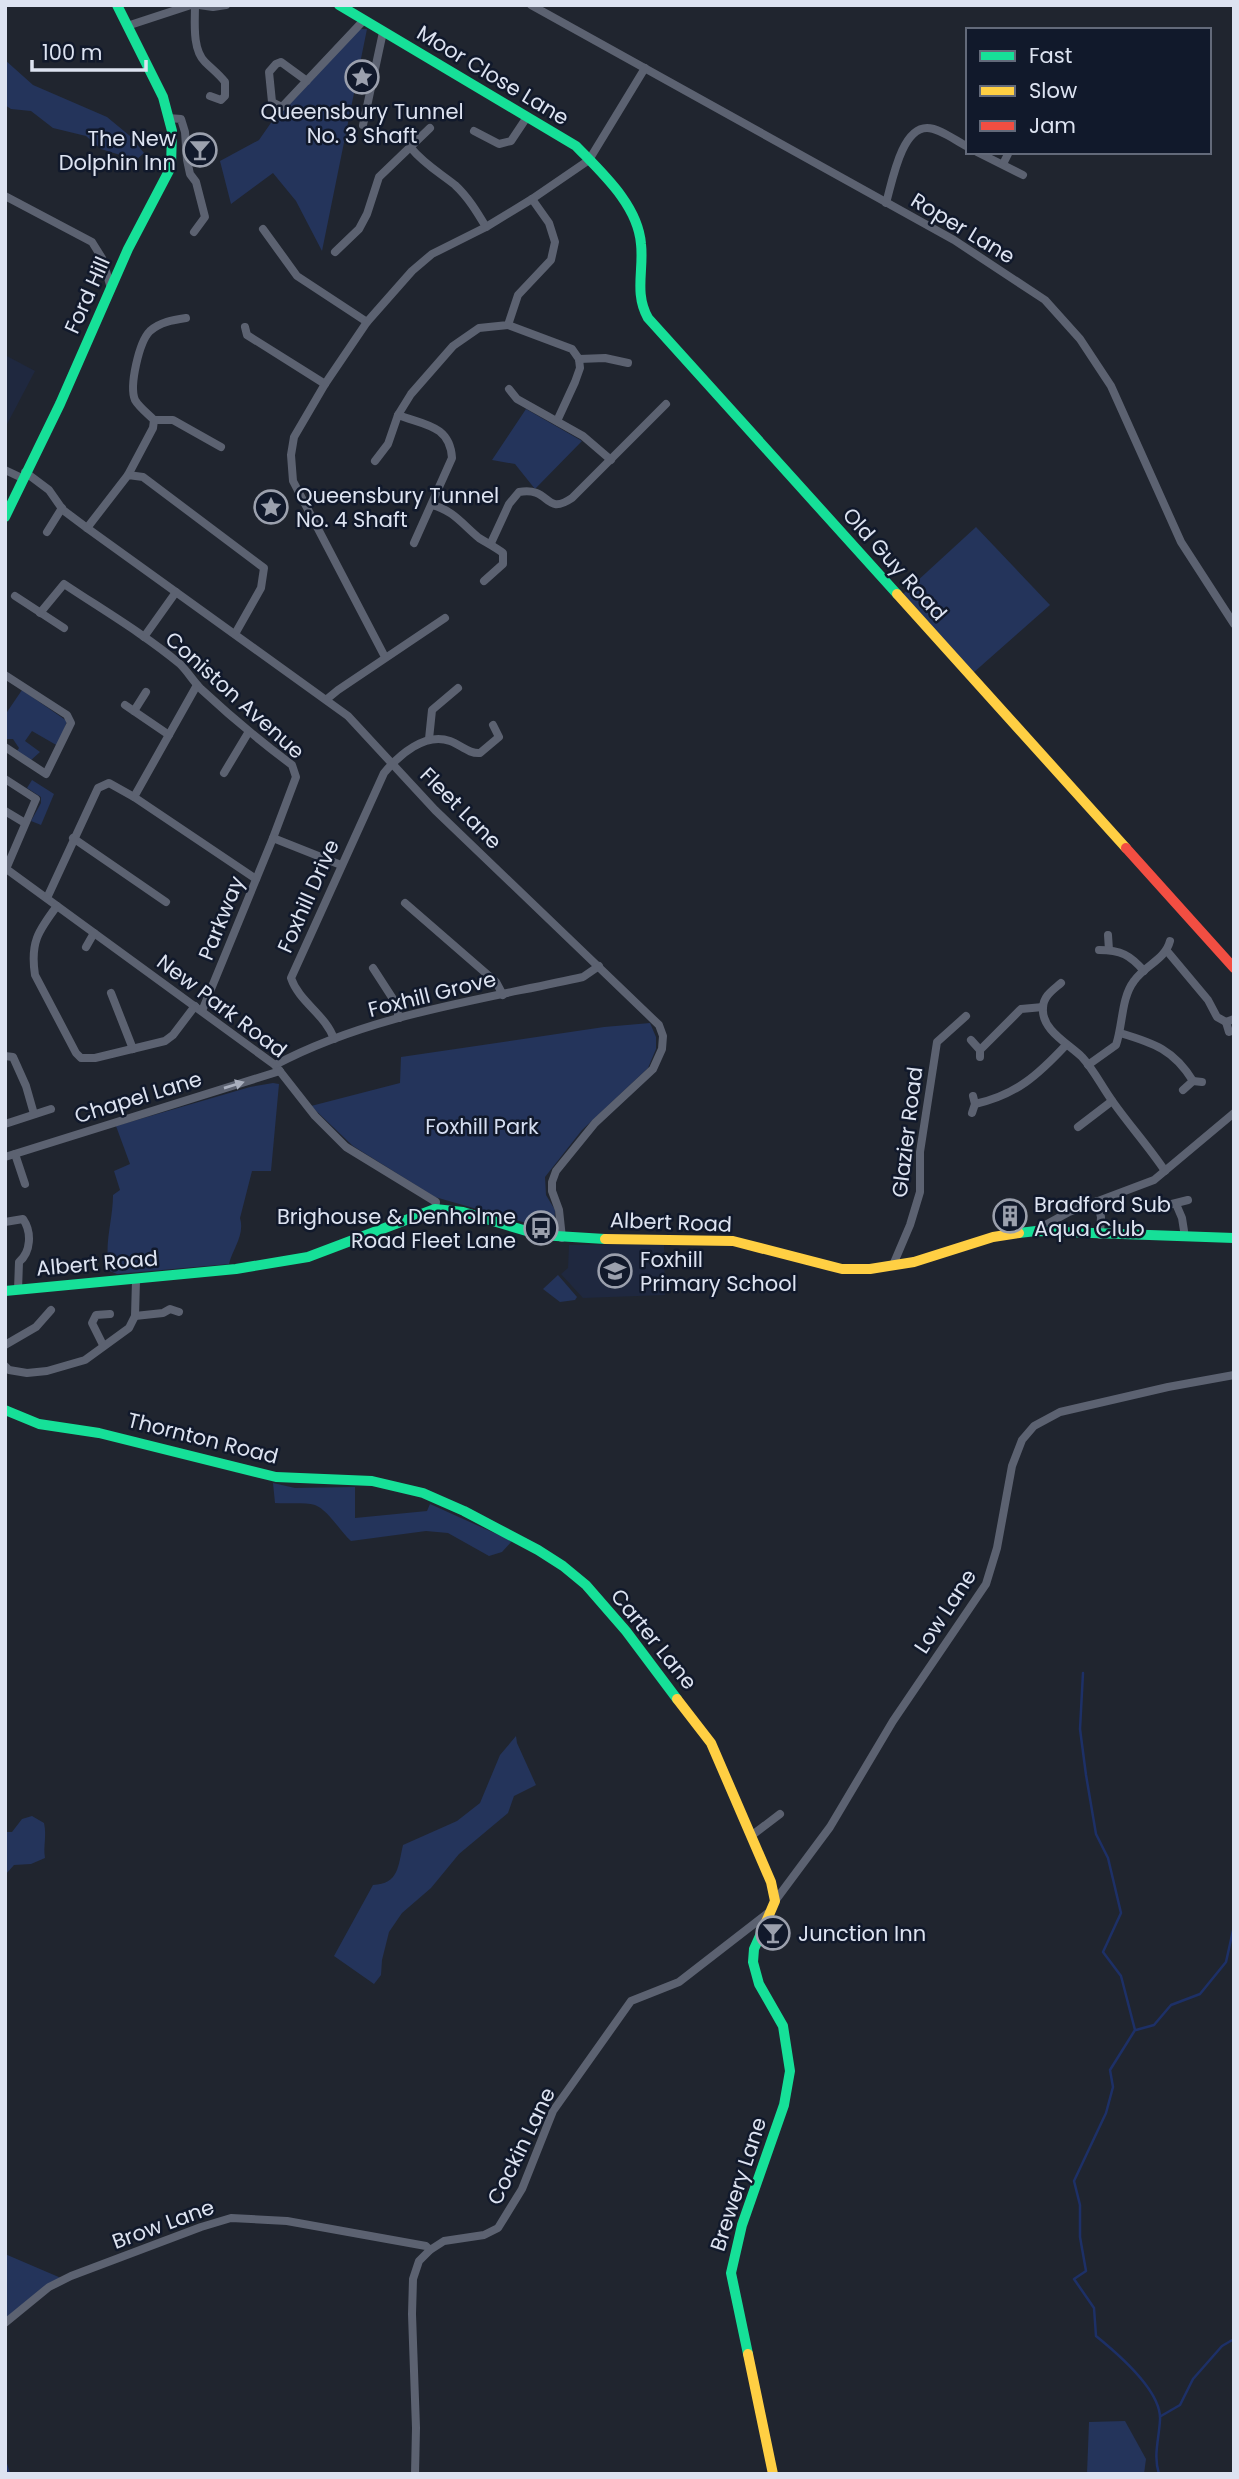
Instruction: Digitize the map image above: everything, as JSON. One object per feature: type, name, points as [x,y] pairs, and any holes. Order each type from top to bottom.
[{"type":"street","name":"Ford Hill","points":[[5,517],[60,404],[111,288],[171,167],[172,131],[163,97],[117,5]]},
{"type":"street","points":[[127,26],[195,5],[213,8],[226,5]]},
{"type":"street","points":[[195,5],[195,37],[203,60],[214,68],[225,82],[226,90],[221,100],[210,96]]},
{"type":"street","name":"Moor Close Lane","points":[[339,5],[576,146],[589,160]]},
{"type":"street","name":"Roper Lane","points":[[531,5],[954,240],[1045,300],[1063,317],[1111,386],[1181,542],[1234,624]]},
{"type":"street","points":[[307,81],[281,62],[276,64],[269,72],[272,102],[282,107],[307,81],[363,20]]},
{"type":"street","points":[[363,125],[383,32]]},
{"type":"street","points":[[385,657],[293,481],[291,455],[294,437],[325,384],[367,322],[412,271],[432,254],[532,200],[589,160],[645,68]]},
{"type":"street","points":[[474,131],[499,144],[511,141],[527,117]]},
{"type":"street","points":[[169,118],[181,119],[190,174],[196,183],[205,218],[194,232]]},
{"type":"street","points":[[335,253],[359,229],[379,177],[430,128]]},
{"type":"street","points":[[886,203],[904,144],[919,130],[936,130],[966,146]]},
{"type":"street","points":[[411,148],[423,163],[456,186],[486,227]]},
{"type":"street","points":[[981,154],[1023,175]]},
{"type":"street","points":[[1003,164],[1008,154]]},
{"type":"street","name":"Old Guy Road","points":[[589,160],[637,221],[643,257],[639,302],[648,318],[1234,968]]},
{"type":"street","points":[[5,197],[92,242],[102,258],[111,288]]},
{"type":"street","points":[[508,325],[518,295],[551,260],[555,242],[549,223],[532,200]]},
{"type":"street","points":[[263,229],[298,276],[367,322]]},
{"type":"street","points":[[186,318],[166,321],[150,331],[142,342],[133,382],[135,399],[154,420],[173,420],[221,447]]},
{"type":"street","points":[[375,461],[388,444],[398,415],[427,374],[462,339],[479,328],[508,325],[572,349],[579,359],[580,368],[557,421]]},
{"type":"street","points":[[246,327],[247,335],[325,384]]},
{"type":"street","points":[[579,359],[605,358],[628,363]]},
{"type":"street","points":[[509,389],[517,399],[583,436],[611,460]]},
{"type":"street","points":[[491,543],[509,504],[519,492],[530,490],[554,505],[561,506],[666,404]]},
{"type":"street","points":[[398,415],[441,431],[451,446],[452,457],[414,543]]},
{"type":"street","points":[[87,528],[128,475],[153,428],[154,420]]},
{"type":"street","name":"Fleet Lane","points":[[5,470],[24,475],[49,490],[62,508],[87,528],[348,716],[435,810],[659,1025],[663,1036],[662,1049],[653,1069],[595,1123],[571,1149],[556,1171],[552,1191],[559,1210],[562,1238]]},
{"type":"street","points":[[128,475],[143,477],[264,568],[261,588],[235,634]]},
{"type":"street","points":[[432,505],[444,508],[503,553],[503,564],[484,581]]},
{"type":"street","points":[[47,532],[62,508]]},
{"type":"street","name":"Coniston Avenue","points":[[40,613],[64,584],[144,637],[190,673],[197,685],[248,733],[292,765],[296,777],[273,838]]},
{"type":"street","points":[[144,637],[176,593]]},
{"type":"street","points":[[15,597],[64,628]]},
{"type":"street","points":[[327,699],[445,618]]},
{"type":"street","points":[[5,675],[70,718],[71,723],[46,774],[5,747]]},
{"type":"street","points":[[134,797],[197,685]]},
{"type":"street","points":[[429,739],[432,710],[458,688]]},
{"type":"street","points":[[134,711],[146,692]]},
{"type":"street","points":[[125,705],[169,735]]},
{"type":"street","points":[[393,762],[412,747],[429,739],[448,740],[473,754],[480,753],[502,739],[492,725]]},
{"type":"street","points":[[224,773],[248,733]]},
{"type":"street","name":"Foxhill Drive","points":[[334,1039],[331,1030],[295,989],[291,978],[384,773],[393,762]]},
{"type":"street","points":[[5,779],[36,799],[7,873]]},
{"type":"street","points":[[47,898],[73,838],[102,785],[115,785],[256,879]]},
{"type":"street","points":[[5,811],[25,824]]},
{"type":"street","points":[[73,838],[166,902]]},
{"type":"street","points":[[273,838],[341,865]]},
{"type":"street","name":"Parkway","points":[[57,906],[36,938],[32,950],[33,964],[35,975],[76,1053],[87,1059],[170,1039],[199,1008],[273,838]]},
{"type":"street","name":"New Park Road","points":[[7,873],[47,898],[278,1068],[334,1137],[361,1157],[436,1202],[435,1209]]},
{"type":"street","points":[[405,903],[496,982],[503,995]]},
{"type":"street","points":[[86,947],[94,933]]},
{"type":"street","points":[[1108,935],[1110,950]]},
{"type":"street","points":[[1088,1066],[1116,1045],[1134,979],[1167,951],[1170,941]]},
{"type":"street","points":[[1099,950],[1118,951],[1130,956],[1144,971]]},
{"type":"street","points":[[1167,951],[1208,1000],[1217,1017],[1230,1021],[1229,1032]]},
{"type":"street","name":"Foxhill Grove","points":[[278,1068],[334,1039],[399,1018],[583,977],[598,966]]},
{"type":"street","points":[[373,968],[396,1002],[399,1018]]},
{"type":"street","points":[[1061,997],[1058,986],[1047,996],[1043,1007],[1044,1018],[1066,1045],[1082,1057],[1165,1171]]},
{"type":"street","points":[[125,997],[113,997],[133,1049]]},
{"type":"street","points":[[971,1040],[980,1053],[1021,1009],[1043,1007]]},
{"type":"street","name":"Glazier Road","points":[[892,1265],[910,1225],[920,1192],[920,1152],[937,1042],[966,1016]]},
{"type":"street","points":[[1120,1033],[1155,1044],[1171,1053],[1198,1082],[1183,1090]]},
{"type":"street","points":[[973,1104],[992,1100],[1019,1088],[1066,1045]]},
{"type":"street","points":[[5,1056],[13,1057],[26,1086],[34,1114]]},
{"type":"street","name":"Chapel Lane","points":[[5,1157],[278,1068]]},
{"type":"street","points":[[1078,1127],[1112,1101]]},
{"type":"street","points":[[5,1124],[51,1109]]},
{"type":"street","points":[[1036,1231],[1061,1216],[1154,1180],[1234,1114]]},
{"type":"street","points":[[15,1154],[25,1184]]},
{"type":"street","points":[[1160,1208],[1188,1200]]},
{"type":"street","points":[[1097,1201],[1101,1217],[1100,1235]]},
{"type":"street","points":[[1176,1204],[1182,1218],[1185,1237]]},
{"type":"street","name":"Albert Road","points":[[5,1291],[236,1269],[308,1257],[435,1209],[463,1212],[540,1235],[562,1238],[733,1241],[842,1269],[870,1269],[914,1262],[993,1237],[1036,1231],[1234,1238]]},
{"type":"street","points":[[5,1222],[23,1219],[28,1226],[28,1249],[19,1262],[18,1290]]},
{"type":"street","points":[[5,1366],[9,1370],[27,1373],[47,1371],[85,1360],[129,1328],[135,1316],[136,1280]]},
{"type":"street","points":[[135,1316],[163,1313],[170,1309],[179,1312]]},
{"type":"street","points":[[5,1345],[36,1327],[51,1310]]},
{"type":"street","points":[[103,1345],[92,1323],[96,1315],[110,1314]]},
{"type":"street","name":"Low Lane","points":[[775,1901],[830,1827],[893,1721],[986,1584],[997,1549],[1012,1466],[1018,1447],[1034,1426],[1060,1412],[1234,1375]]},
{"type":"street","name":"Thornton Road","points":[[5,1410],[39,1424],[99,1433],[276,1477],[372,1481],[395,1485]]},
{"type":"street","name":"Carter Lane","points":[[395,1485],[424,1493],[489,1524],[538,1550],[586,1585],[626,1631],[711,1743],[771,1882],[775,1901]]},
{"type":"street","points":[[751,1836],[780,1814]]},
{"type":"street","points":[[768,1913],[775,1901]]},
{"type":"street","name":"Cockin Lane","points":[[430,2250],[444,2241],[484,2235],[498,2228],[522,2189],[553,2111],[631,2001],[679,1982],[768,1913]]},
{"type":"street","name":"Brewery Lane","points":[[768,1913],[754,1949],[754,1969],[759,1984],[783,2026],[790,2071],[784,2105],[742,2225],[731,2273],[773,2474]]},
{"type":"street","name":"Brow Lane","points":[[5,2323],[49,2287],[71,2276],[231,2218],[287,2221],[426,2246],[430,2250]]},
{"type":"street","points":[[415,2474],[413,2278],[419,2261],[430,2250]]},
{"type":"shaded area","points":[[5,355],[35,371],[5,428]]},
{"type":"shaded area","name":"Foxhill Primary School","points":[[664,1244],[665,1295],[583,1298],[561,1274],[568,1268],[569,1245]]},
{"type":"green space","points":[[360,29],[367,29],[322,251],[296,201],[273,173],[231,204],[220,161],[259,140],[282,107]]},
{"type":"green space","points":[[5,60],[33,85],[107,117],[130,136],[144,153],[136,160],[101,149],[86,136],[53,128],[31,111],[11,109],[5,105]]},
{"type":"green space","points":[[526,409],[582,441],[535,489],[515,464],[492,460]]},
{"type":"green space","points":[[976,527],[1050,605],[973,673],[903,594]]},
{"type":"green space","points":[[22,690],[67,721],[58,746],[32,731],[25,741],[40,752],[30,761],[17,751],[19,748],[13,739],[5,739],[5,715]]},
{"type":"green space","points":[[32,780],[54,794],[41,825],[31,821],[41,803],[41,797],[27,788]]},
{"type":"green space","name":"Foxhill Park","points":[[650,1023],[656,1037],[656,1049],[648,1068],[582,1130],[545,1177],[546,1195],[555,1210],[554,1231],[435,1197],[353,1146],[311,1106],[400,1083],[401,1057],[604,1027]]},
{"type":"green space","points":[[279,1084],[271,1171],[252,1171],[240,1218],[240,1236],[229,1264],[117,1274],[110,1271],[108,1243],[113,1195],[120,1190],[114,1171],[130,1164],[116,1126],[250,1087]]},
{"type":"green space","points":[[558,1275],[577,1297],[575,1300],[560,1302],[543,1289]]},
{"type":"green space","points":[[273,1483],[295,1488],[355,1487],[355,1518],[427,1511],[430,1504],[512,1541],[502,1552],[489,1556],[448,1533],[426,1531],[351,1541],[329,1516],[315,1505],[275,1503]]},
{"type":"green space","points":[[516,1736],[536,1785],[514,1796],[508,1813],[459,1854],[431,1888],[402,1913],[389,1932],[381,1975],[374,1984],[334,1956],[373,1885],[382,1884],[393,1877],[403,1845],[457,1821],[480,1803],[500,1755]]},
{"type":"green space","points":[[32,1816],[44,1823],[45,1858],[31,1864],[14,1865],[5,1875],[5,1832],[12,1832],[22,1819]]},
{"type":"green space","points":[[5,2254],[61,2278],[42,2288],[5,2319]]},
{"type":"green space","points":[[1125,2421],[1146,2459],[1144,2474],[1087,2474],[1089,2422]]},
{"type":"waterway","points":[[1083,1673],[1080,1729],[1086,1775],[1096,1834],[1108,1858],[1121,1913],[1103,1952],[1121,1976],[1135,2030],[1110,2070],[1113,2087],[1106,2113],[1074,2181],[1080,2205],[1080,2237],[1086,2271],[1074,2279],[1094,2308],[1096,2336],[1137,2374],[1154,2397],[1160,2420],[1156,2454],[1159,2474]]},
{"type":"waterway","points":[[1136,2030],[1154,2025],[1171,2005],[1200,1994],[1226,1962],[1234,1926]]},
{"type":"waterway","points":[[1161,2416],[1180,2405],[1193,2379],[1222,2346],[1234,2339]]},
{"type":"waterway","points":[[5,2461],[9,2474]]},
{"type":"traffic: fast","points":[[5,517],[60,404],[128,249],[171,167],[172,131],[163,97],[117,5]]},
{"type":"traffic: fast","points":[[339,5],[576,146],[597,167],[626,203],[638,230],[642,254],[641,300],[648,318],[897,594]]},
{"type":"traffic: fast","points":[[5,1291],[236,1269],[308,1257],[435,1209],[463,1212],[540,1235],[605,1239]]},
{"type":"traffic: fast","points":[[1019,1233],[1036,1231],[1234,1238]]},
{"type":"traffic: fast","points":[[5,1410],[39,1424],[99,1433],[276,1477],[372,1481],[423,1493],[464,1511],[563,1566],[586,1585],[626,1631],[677,1699]]},
{"type":"traffic: fast","points":[[748,2354],[731,2273],[742,2225],[784,2105],[790,2071],[783,2026],[759,1984],[753,1962],[754,1949],[763,1929]]},
{"type":"traffic: slow","points":[[897,594],[1126,848]]},
{"type":"traffic: slow","points":[[605,1239],[733,1241],[842,1269],[870,1269],[914,1262],[993,1237],[1019,1233]]},
{"type":"traffic: slow","points":[[677,1699],[711,1743],[771,1882],[775,1901],[763,1929]]},
{"type":"traffic: slow","points":[[748,2354],[773,2474]]},
{"type":"traffic: jam","points":[[1126,848],[1234,968]]},
{"type":"place","name":"Queensbury Tunnel No. 3 Shaft","points":[[362,77]]},
{"type":"place","name":"The New Dolphin Inn","points":[[200,150]]},
{"type":"place","name":"Queensbury Tunnel No. 4 Shaft","points":[[271,507]]},
{"type":"place","name":"Bradford Sub Aqua Club","points":[[1010,1216]]},
{"type":"place","name":"Brighouse & Denholme Road Fleet Lane","points":[[541,1228]]},
{"type":"place","name":"Foxhill Primary School","points":[[615,1271]]},
{"type":"place","name":"Junction Inn","points":[[773,1933]]}]
